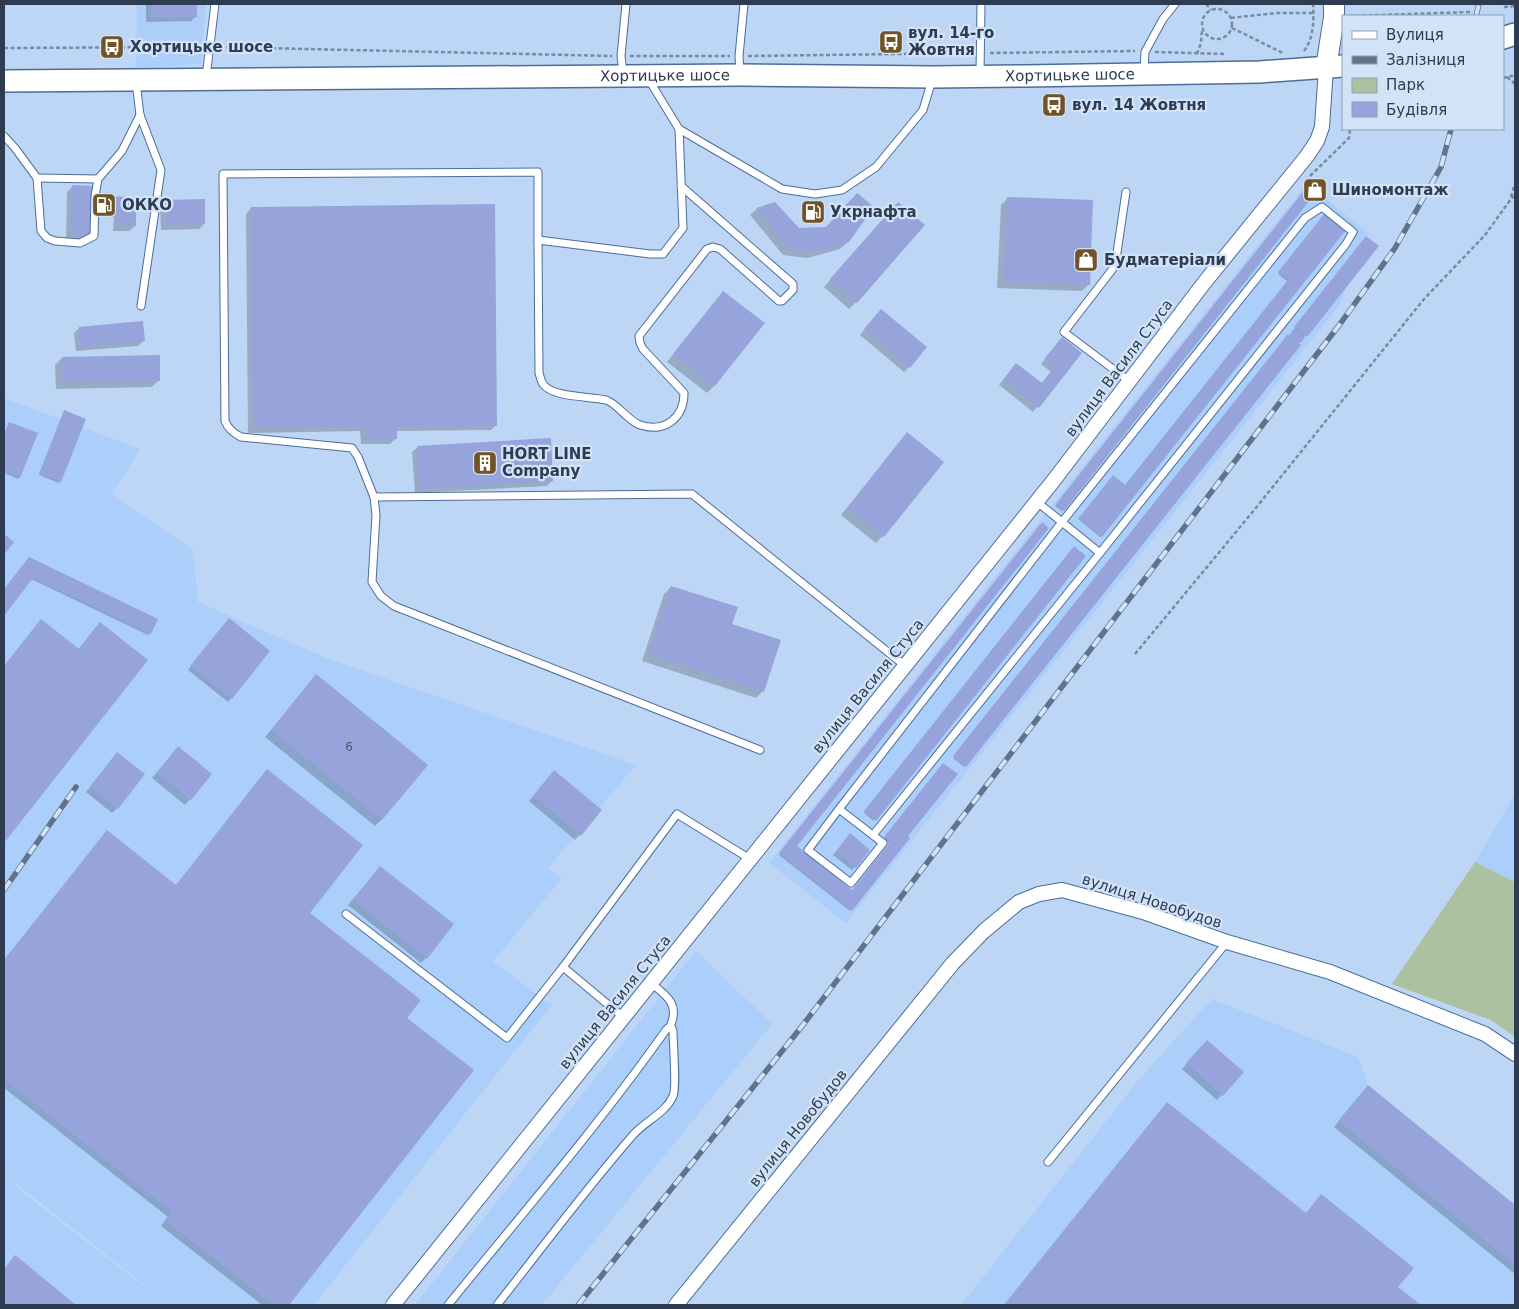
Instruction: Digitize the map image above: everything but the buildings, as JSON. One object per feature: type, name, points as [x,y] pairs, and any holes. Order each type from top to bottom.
[{"type":"main road","name":"Хортицьке шосе","points":[[4,81],[206,80],[622,66],[646,75],[739,65],[933,77],[1144,75],[1259,72],[1335,67]]},
{"type":"street","points":[[1335,67],[1337,12]]},
{"type":"street","name":"вулиця Василя Стуса","points":[[393,1305],[1036,501],[1204,283],[1301,164],[1318,141],[1335,67]]},
{"type":"street","name":"вулиця Новобудов","points":[[676,1305],[953,962],[984,931],[1019,902],[1039,894],[1062,890],[1143,912],[1227,942],[1330,972],[1485,1034],[1515,1054]]},
{"type":"lane","points":[[206,80],[215,4]]},
{"type":"lane","points":[[622,66],[626,4]]},
{"type":"lane","points":[[739,65],[744,4]]},
{"type":"lane","points":[[980,76],[981,4]]},
{"type":"lane","points":[[1144,75],[1145,52],[1163,19],[1176,4]]},
{"type":"lane","points":[[538,240],[663,254],[683,228],[679,130],[646,75]]},
{"type":"lane","points":[[679,130],[782,189],[815,194],[842,190],[876,167],[917,118],[923,110],[933,77]]},
{"type":"lane","points":[[136,79],[140,115],[161,170],[141,306]]},
{"type":"lane","points":[[4,136],[37,178],[41,231],[47,238],[56,241],[80,243],[94,236],[95,196],[98,179],[122,151],[140,115]]},
{"type":"lane","points":[[681,186],[793,284],[794,288],[782,301],[779,301],[720,249],[713,247],[707,249],[639,336],[643,349],[684,392],[684,403],[681,412],[669,424],[653,427],[640,425],[608,401],[552,392],[543,384],[539,373],[538,172],[223,174],[225,420],[227,427],[241,437],[352,448],[358,456],[374,497],[376,516],[372,582],[381,596],[394,606],[760,750]]},
{"type":"lane","points":[[37,178],[98,179]]},
{"type":"lane","points":[[1126,192],[1115,266],[1064,332],[1129,381]]},
{"type":"lane","points":[[839,809],[872,835],[883,843],[850,883],[808,850],[839,809],[1062,522],[1305,218],[1322,207],[1353,232],[1346,244],[872,835]]},
{"type":"lane","points":[[374,497],[692,494],[904,665]]},
{"type":"lane","points":[[1036,501],[1100,553]]},
{"type":"lane","points":[[346,914],[506,1038],[677,814],[750,858]]},
{"type":"lane","points":[[1048,1162],[1227,942]]},
{"type":"lane","points":[[562,967],[623,1017]]},
{"type":"lane","points":[[448,1305],[645,1060],[666,1030],[670,1028],[674,1012],[672,1004],[669,998],[651,983]]},
{"type":"lane","points":[[498,1305],[569,1213],[634,1134],[668,1105],[675,1093],[673,1031],[670,1028]]},
{"type":"path","points":[[1206,4],[1211,10]]},
{"type":"path","points":[[1301,54],[1309,41],[1314,21],[1313,4]]},
{"type":"path","points":[[1504,7],[1515,6]]},
{"type":"path","points":[[1197,54],[1201,42],[1202,21],[1205,15],[1211,10],[1216,9],[1222,10],[1232,18],[1276,13],[1313,12],[1470,12]]},
{"type":"path","points":[[1202,28],[1206,35],[1213,39],[1221,39],[1228,35],[1232,28],[1232,18]]},
{"type":"path","points":[[1232,28],[1290,56],[1280,55]]},
{"type":"path","points":[[4,48],[209,47],[622,66],[739,65],[981,53],[1145,52],[1234,54]]},
{"type":"path","points":[[1504,78],[1515,75]]},
{"type":"path","points":[[1508,77],[1515,84]]},
{"type":"path","points":[[1135,654],[1256,509],[1424,299],[1485,235],[1510,199],[1515,183]]},
{"type":"path","points":[[1510,199],[1515,196]]},
{"type":"shaded area","points":[[137,4],[206,4],[201,64],[136,68]]},
{"type":"shaded area","points":[[1307,183],[1368,233],[1339,306],[846,923],[769,863]]},
{"type":"shaded area","points":[[4,398],[140,449],[112,494],[193,550],[198,602],[326,658],[636,765],[548,868],[562,878],[493,962],[552,1005],[314,1305],[170,1305],[9,1178],[27,1196],[169,1305],[4,1305]]},
{"type":"shaded area","points":[[1515,794],[1515,882],[1475,862]]},
{"type":"shaded area","points":[[696,951],[772,1024],[542,1305],[415,1305]]},
{"type":"shaded area","points":[[1212,999],[1358,1057],[1368,1085],[1515,1205],[1515,1305],[961,1305],[1140,1078]]},
{"type":"green space","points":[[1475,862],[1515,882],[1515,1037],[1491,1020],[1392,984]]},
{"type":"railway","points":[[1476,15],[1479,4]]},
{"type":"railway","points":[[578,1305],[799,1030],[1340,324],[1395,248],[1441,167],[1451,130]]},
{"type":"railway","points":[[4,890],[76,787]]},
{"type":"place","name":"вул. 14-го Жовтня","points":[[891,42]]},
{"type":"place","name":"Хортицьке шосе","points":[[112,47]]},
{"type":"place","name":"вул. 14 Жовтня","points":[[1054,105]]},
{"type":"place","name":"Шиномонтаж","points":[[1315,190]]},
{"type":"place","name":"ОККО","points":[[104,205]]},
{"type":"place","name":"Укрнафта","points":[[813,212]]},
{"type":"place","name":"Будматеріали","points":[[1086,260]]},
{"type":"place","name":"HORT LINE Company","points":[[485,463]]}]
